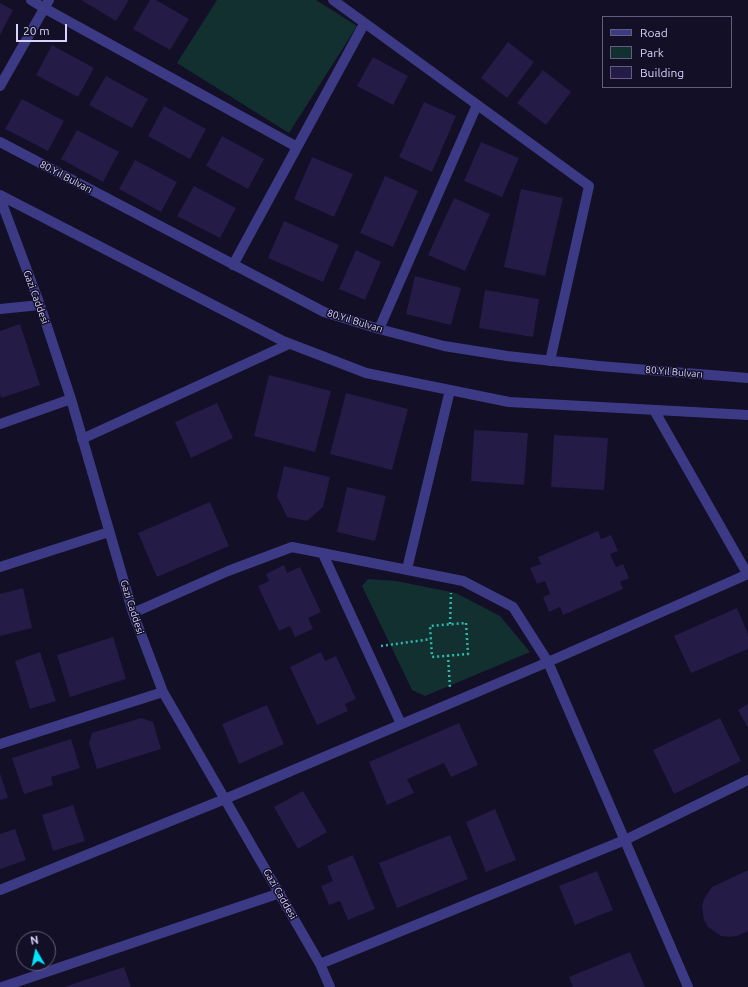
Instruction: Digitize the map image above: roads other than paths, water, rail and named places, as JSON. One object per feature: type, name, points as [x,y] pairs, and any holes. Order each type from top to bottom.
[{"type":"street","points":[[31,0],[46,4],[297,147]]},
{"type":"street","points":[[333,0],[589,186],[550,361]]},
{"type":"street","points":[[0,86],[46,4]]},
{"type":"street","points":[[233,265],[364,24]]},
{"type":"street","points":[[379,329],[477,105]]},
{"type":"street","name":"80.Yıl Bulvarı","points":[[0,142],[324,312],[379,329],[444,346],[507,356],[599,366],[748,378]]},
{"type":"street","points":[[0,197],[289,344],[366,374],[509,402],[748,415]]},
{"type":"street","name":"Gazi Caddesi","points":[[0,197],[40,305],[71,399],[133,613],[163,692],[280,893],[320,964],[330,987]]},
{"type":"street","points":[[0,309],[40,305]]},
{"type":"street","points":[[82,439],[289,344]]},
{"type":"street","points":[[407,570],[450,390]]},
{"type":"street","points":[[0,424],[71,399]]},
{"type":"street","points":[[0,890],[225,799],[548,662],[748,575],[654,410]]},
{"type":"street","points":[[0,567],[109,532]]},
{"type":"street","points":[[133,613],[228,571],[292,547],[463,581],[513,607],[548,662],[688,987]]},
{"type":"street","points":[[323,554],[401,724]]},
{"type":"street","points":[[0,744],[163,692]]},
{"type":"street","points":[[320,964],[625,840],[748,780]]},
{"type":"street","points":[[2,987],[280,893]]}]
